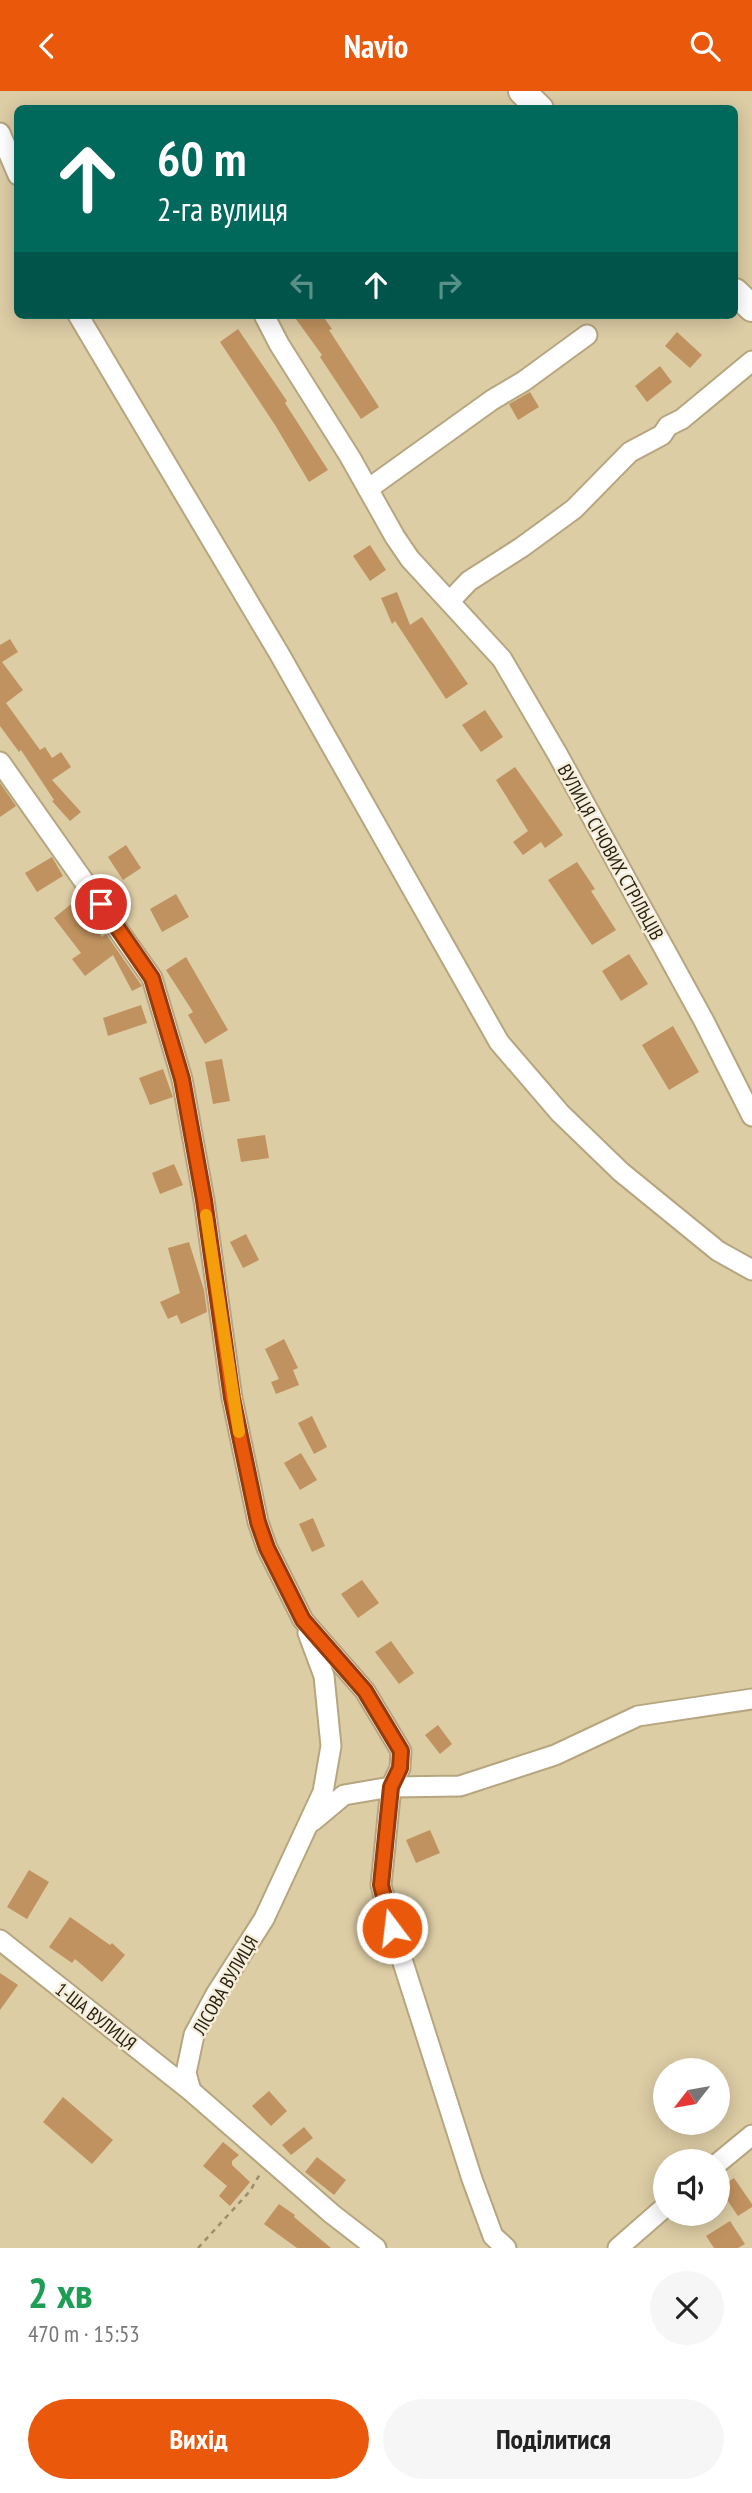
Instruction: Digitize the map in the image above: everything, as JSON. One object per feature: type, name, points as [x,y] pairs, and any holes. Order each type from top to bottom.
[{"type":"main road","points":[[522,91],[536,105]]},
{"type":"main road","points":[[738,295],[752,308]]},
{"type":"street","points":[[0,133],[14,166]]},
{"type":"street","points":[[80,319],[280,655],[499,1042],[560,1113],[621,1172],[718,1251],[752,1271]]},
{"type":"street","name":"ВУЛИЦЯ СІЧОВИХ СТРІЛЬЦІВ","points":[[266,319],[410,559],[502,659],[717,1045],[752,1116]]},
{"type":"street","points":[[368,489],[587,335]]},
{"type":"street","points":[[450,601],[469,581],[522,547],[573,509],[630,452],[662,435],[668,426],[682,419],[752,361]]},
{"type":"street","points":[[0,762],[152,978],[182,1079],[204,1200],[232,1398],[258,1522],[267,1548],[303,1620],[324,1676],[331,1746],[323,1792],[306,1826]]},
{"type":"street","points":[[303,1620],[365,1691],[401,1751],[400,1768],[391,1787],[381,1885],[392,1928],[472,2179],[493,2236],[506,2248]]},
{"type":"street","name":"ЛІСОВА ВУЛИЦЯ","points":[[191,2091],[186,2073],[194,2035],[216,1994],[264,1919],[306,1826],[344,1795],[391,1787],[460,1786],[555,1755],[638,1716],[752,1699]]},
{"type":"street","name":"1-ША ВУЛИЦЯ","points":[[0,1940],[191,2091]]},
{"type":"street","points":[[191,2091],[332,2214],[376,2248]]},
{"type":"street","points":[[730,2153],[752,2135]]},
{"type":"street","points":[[618,2248],[653,2217]]},
{"type":"path","points":[[198,2248],[250,2191],[270,2159]]},
{"type":"building","points":[[296,319],[325,319],[332,329],[329,330],[379,407],[361,419],[320,357],[322,355]]},
{"type":"building","points":[[238,329],[287,401],[285,403],[328,470],[309,482],[220,342]]},
{"type":"building","points":[[677,332],[702,355],[690,368],[665,346]]},
{"type":"building","points":[[660,366],[672,382],[647,402],[635,386]]},
{"type":"building","points":[[530,392],[539,407],[518,420],[509,404]]},
{"type":"building","points":[[370,545],[386,570],[370,581],[353,556]]},
{"type":"building","points":[[397,592],[410,625],[422,617],[468,684],[446,699],[395,621],[392,624],[381,598]]},
{"type":"building","points":[[10,639],[18,652],[2,662],[23,690],[6,703],[40,750],[45,747],[52,758],[61,752],[71,767],[52,780],[81,812],[70,821],[52,801],[54,800],[21,750],[19,752],[0,726],[0,645]]},
{"type":"building","points":[[485,710],[503,737],[481,752],[462,725]]},
{"type":"building","points":[[515,767],[563,835],[545,848],[541,842],[523,855],[513,842],[528,831],[496,780]]},
{"type":"building","points":[[0,783],[16,806],[0,817]]},
{"type":"building","points":[[126,845],[141,868],[123,880],[108,857]]},
{"type":"building","points":[[52,857],[63,876],[37,892],[25,873]]},
{"type":"building","points":[[577,862],[595,889],[591,891],[616,930],[592,945],[548,880]]},
{"type":"building","points":[[176,894],[189,917],[162,932],[150,909]]},
{"type":"building","points":[[75,901],[102,937],[106,934],[142,986],[132,991],[113,955],[85,976],[72,959],[81,953],[54,918]]},
{"type":"building","points":[[629,954],[648,984],[621,1001],[602,971]]},
{"type":"building","points":[[186,957],[228,1030],[205,1044],[188,1015],[193,1012],[166,970]]},
{"type":"building","points":[[141,1005],[147,1023],[108,1036],[103,1018]]},
{"type":"building","points":[[673,1026],[699,1072],[669,1090],[642,1045]]},
{"type":"building","points":[[222,1059],[230,1101],[213,1104],[205,1062]]},
{"type":"building","points":[[163,1069],[173,1097],[150,1105],[139,1078]]},
{"type":"building","points":[[265,1135],[269,1158],[241,1162],[237,1139]]},
{"type":"building","points":[[174,1164],[183,1185],[160,1194],[152,1173]]},
{"type":"building","points":[[246,1234],[259,1260],[243,1268],[230,1242]]},
{"type":"building","points":[[189,1242],[204,1290],[207,1312],[181,1324],[177,1315],[168,1319],[160,1302],[180,1293],[168,1248]]},
{"type":"building","points":[[284,1339],[298,1368],[293,1370],[299,1385],[276,1394],[271,1382],[279,1379],[265,1349]]},
{"type":"building","points":[[312,1416],[327,1447],[314,1454],[298,1423]]},
{"type":"building","points":[[301,1453],[317,1480],[300,1490],[284,1463]]},
{"type":"building","points":[[313,1518],[325,1546],[312,1552],[299,1524]]},
{"type":"building","points":[[362,1580],[379,1603],[358,1618],[341,1594]]},
{"type":"building","points":[[391,1641],[414,1673],[399,1684],[375,1652]]},
{"type":"building","points":[[438,1725],[452,1744],[440,1754],[425,1735]]},
{"type":"building","points":[[430,1830],[440,1853],[416,1863],[406,1840]]},
{"type":"building","points":[[29,1870],[49,1882],[27,1919],[7,1907]]},
{"type":"building","points":[[70,1917],[110,1945],[112,1943],[125,1955],[102,1982],[75,1959],[72,1963],[49,1947]]},
{"type":"building","points":[[0,1973],[18,1985],[0,2010]]},
{"type":"building","points":[[269,2091],[287,2111],[271,2126],[252,2106]]},
{"type":"building","points":[[63,2097],[113,2140],[92,2164],[43,2122]]},
{"type":"building","points":[[304,2127],[313,2138],[291,2155],[282,2145]]},
{"type":"building","points":[[223,2142],[239,2155],[232,2161],[232,2165],[250,2182],[230,2206],[219,2196],[227,2186],[203,2166]]},
{"type":"building","points":[[317,2157],[346,2180],[334,2195],[305,2172]]},
{"type":"building","points":[[734,2178],[752,2204],[752,2207],[738,2216],[730,2204],[730,2181]]},
{"type":"building","points":[[279,2204],[331,2248],[297,2248],[264,2224]]},
{"type":"building","points":[[730,2221],[745,2244],[738,2248],[714,2248],[706,2236],[722,2226],[730,2226]]},
{"type":"slow traffic","points":[[206,1215],[239,1432]]},
{"type":"route","points":[[101,904],[152,978],[182,1079],[204,1200],[232,1398],[258,1522],[267,1548],[303,1620],[365,1691],[401,1751],[400,1768],[391,1787],[381,1885],[392,1928]]}]
